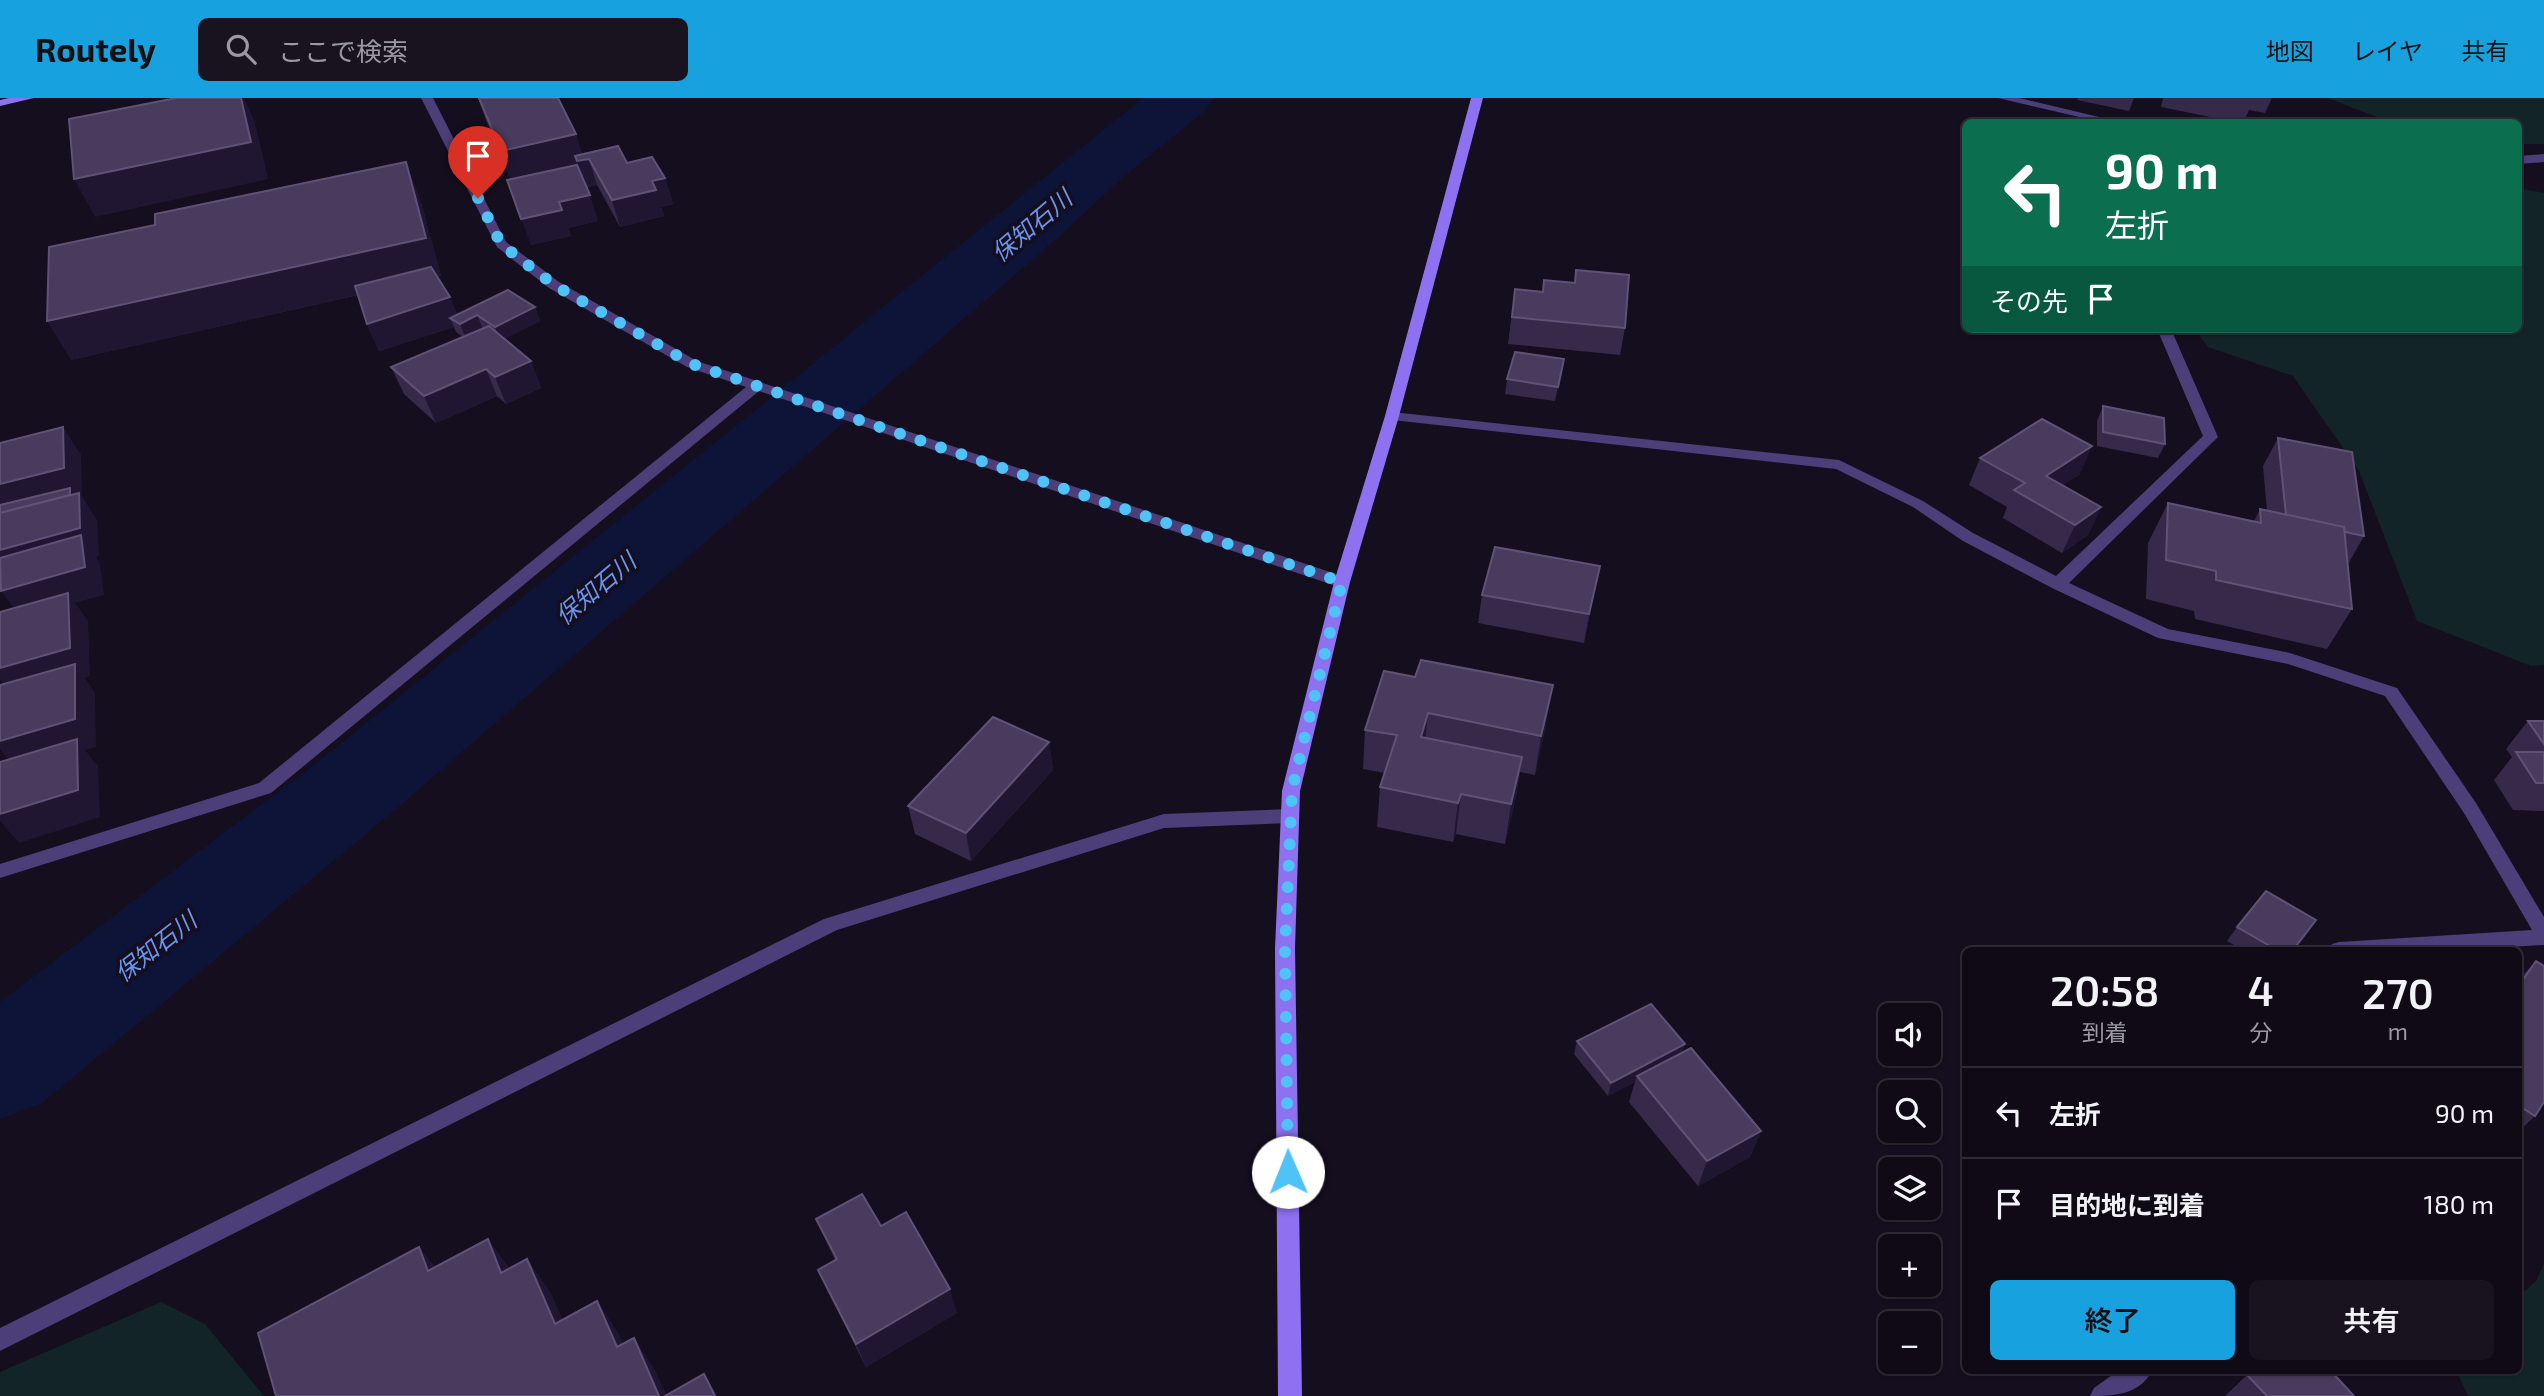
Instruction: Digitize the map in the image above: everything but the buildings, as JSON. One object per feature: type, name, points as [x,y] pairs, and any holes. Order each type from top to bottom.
[{"type":"street","points":[[0,103],[28,98]]},
{"type":"street","points":[[427,98],[501,244],[554,285],[692,364],[1342,582]]},
{"type":"street","points":[[1290,1396],[1285,948],[1292,790],[1342,582],[1392,416],[1477,98]]},
{"type":"street","points":[[2004,98],[2100,119]]},
{"type":"street","points":[[2522,160],[2544,158]]},
{"type":"street","points":[[2058,584],[2211,437],[2166,333]]},
{"type":"street","points":[[0,871],[265,788],[755,387]]},
{"type":"street","points":[[1392,416],[1839,466],[1918,504],[1968,537],[2058,584],[2164,634],[2290,659],[2390,692],[2470,808],[2544,935],[2380,947]]},
{"type":"street","points":[[0,1340],[831,924],[1164,821],[1290,816]]},
{"type":"street","points":[[2102,1396],[2134,1374]]},
{"type":"shaded area","points":[[2328,98],[2544,98],[2544,144],[2522,144],[2522,119],[2381,119]]},
{"type":"shaded area","points":[[2522,189],[2544,193],[2544,665],[2531,666],[2417,621],[2359,471],[2293,376],[2208,347],[2198,333],[2522,333]]},
{"type":"shaded area","points":[[2544,1264],[2544,1396],[2468,1396],[2458,1374],[2522,1374],[2522,1293],[2536,1281]]},
{"type":"shaded area","points":[[161,1302],[205,1324],[264,1396],[0,1396],[0,1372]]},
{"type":"waterway","name":"保知石川","points":[[0,1069],[354,788],[1035,221],[1099,164],[1183,98]]},
{"type":"route","points":[[478,198],[501,244],[554,285],[692,364],[1342,582],[1292,790],[1285,948],[1288,1172]]}]
